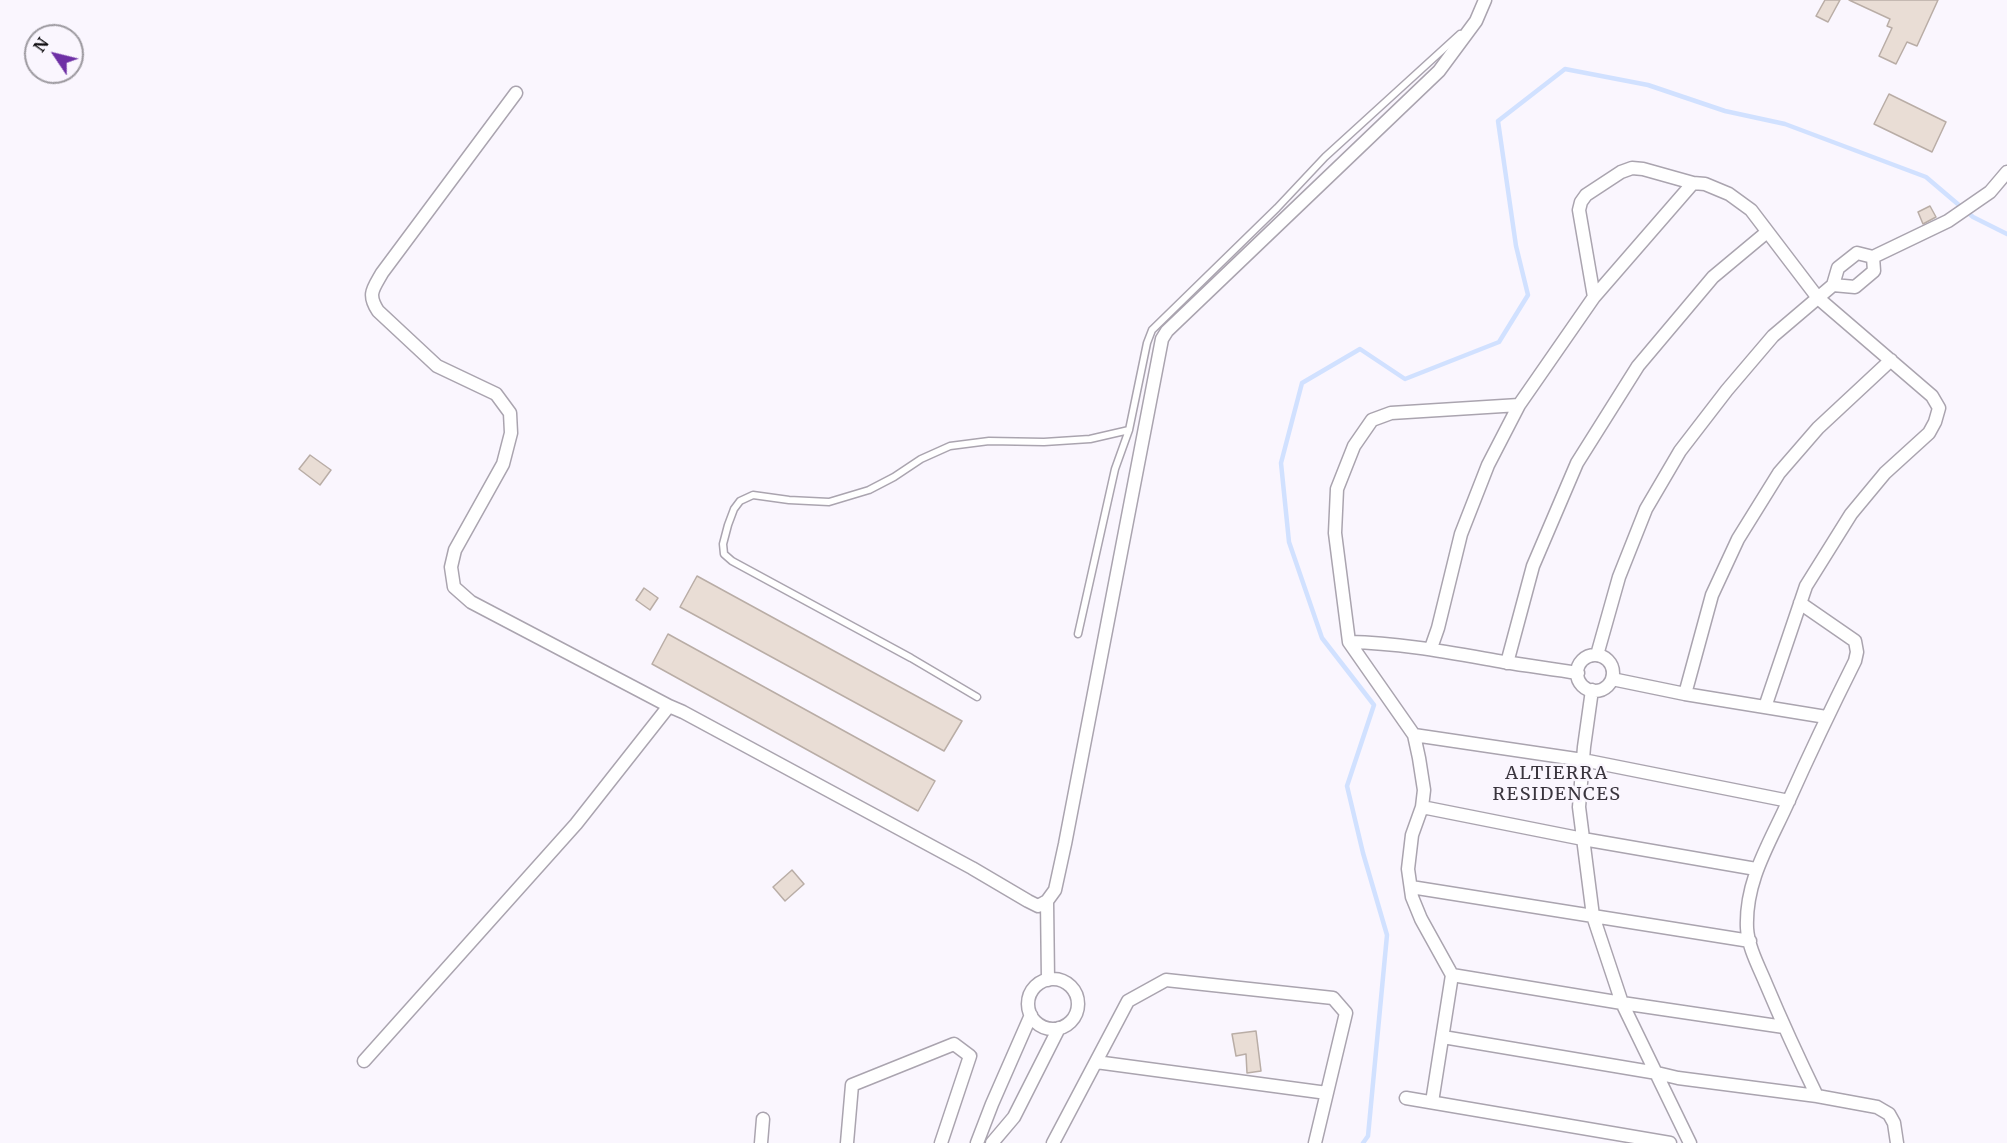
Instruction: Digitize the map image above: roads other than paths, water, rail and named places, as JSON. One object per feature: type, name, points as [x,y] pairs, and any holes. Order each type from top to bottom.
[{"type":"street","points":[[516,93],[382,273],[372,291],[371,301],[385,318],[437,366],[496,394],[510,413],[511,433],[503,464],[455,550],[451,567],[454,587],[471,602],[683,712],[1038,906],[1047,901],[1055,890],[1162,339],[1167,331],[1439,71],[1476,21],[1485,0]]},
{"type":"street","points":[[1594,297],[1579,210],[1586,195],[1621,172],[1632,168],[1705,184],[1729,194],[1751,210],[1818,298],[1932,396],[1938,408],[1935,422],[1929,433],[1885,473],[1851,514],[1806,586],[1765,707]]},
{"type":"street","points":[[1597,655],[1619,577],[1646,509],[1680,451],[1727,390],[1773,336],[1833,285],[1838,268],[1857,253],[1872,257],[1948,221],[1990,192],[2007,172]]},
{"type":"street","points":[[1431,648],[1461,534],[1488,465],[1519,405],[1594,297],[1693,183]]},
{"type":"street","points":[[1507,663],[1533,566],[1576,463],[1638,366],[1713,277],[1767,232]]},
{"type":"street","points":[[1833,285],[1856,287],[1874,272],[1872,257]]},
{"type":"street","points":[[1685,694],[1713,595],[1738,539],[1779,473],[1818,428],[1891,360]]},
{"type":"street","points":[[1432,1102],[1452,975],[1421,919],[1412,897],[1407,869],[1412,835],[1422,807],[1424,790],[1414,735],[1349,642],[1335,533],[1337,489],[1354,446],[1372,420],[1391,413],[1519,405]]},
{"type":"street","points":[[1800,603],[1855,641],[1857,652],[1855,661],[1756,869],[1749,903],[1747,930],[1753,952],[1784,1026],[1817,1096]]},
{"type":"street","points":[[1349,642],[1378,642],[1431,648],[1507,663],[1578,672]]},
{"type":"street","points":[[1597,655],[1610,663],[1613,674],[1612,679],[1604,688],[1592,690],[1580,682],[1578,672],[1585,658],[1597,655]]},
{"type":"street","points":[[1612,679],[1685,694],[1827,717]]},
{"type":"street","points":[[1592,690],[1579,807],[1593,916],[1622,1003],[1690,1143]]},
{"type":"street","points":[[364,1061],[576,824],[669,706]]},
{"type":"street","points":[[1414,735],[1583,760],[1789,801]]},
{"type":"street","points":[[1422,807],[1583,839],[1756,869]]},
{"type":"street","points":[[1411,887],[1750,941]]},
{"type":"street","points":[[1047,901],[1048,980]]},
{"type":"street","points":[[1452,975],[1622,1003],[1784,1026]]},
{"type":"street","points":[[1059,979],[1069,984],[1076,993],[1078,1004],[1076,1015],[1069,1023],[1059,1028],[1048,1028],[1038,1024],[1031,1015],[1028,1004],[1031,993],[1038,985],[1048,980],[1059,979]]},
{"type":"street","points":[[1053,1143],[1128,1001],[1166,980],[1333,998],[1346,1013],[1315,1143]]},
{"type":"street","points":[[977,1143],[1031,1015]]},
{"type":"street","points":[[992,1143],[1014,1117],[1059,1028]]},
{"type":"street","points":[[1443,1037],[1678,1078],[1817,1096],[1877,1107],[1889,1114],[1894,1123],[1897,1143]]},
{"type":"street","points":[[848,1143],[852,1085],[954,1044],[970,1056],[941,1143]]},
{"type":"street","points":[[1096,1062],[1327,1093]]},
{"type":"street","points":[[1406,1098],[1670,1143]]},
{"type":"street","points":[[761,1143],[763,1119]]},
{"type":"lane","points":[[1078,634],[1116,469],[1129,430],[1147,343],[1152,330],[1277,208],[1325,157],[1476,21]]},
{"type":"lane","points":[[977,697],[911,658],[732,561],[724,554],[723,544],[734,509],[740,501],[753,495],[829,502],[869,490],[921,459],[950,446],[989,441],[1044,442],[1090,439],[1129,430]]},
{"type":"waterway","points":[[1363,1143],[1368,1136],[1387,935],[1363,853],[1347,786],[1374,705],[1322,638],[1289,542],[1281,463],[1302,383],[1360,349],[1405,379],[1499,342],[1528,295],[1516,246],[1498,121],[1565,69],[1648,85],[1725,111],[1785,124],[1926,177],[1973,217],[2007,234]]},
{"type":"district","name":"ALTIERRA RESIDENCES","points":[[1557,784]]}]
